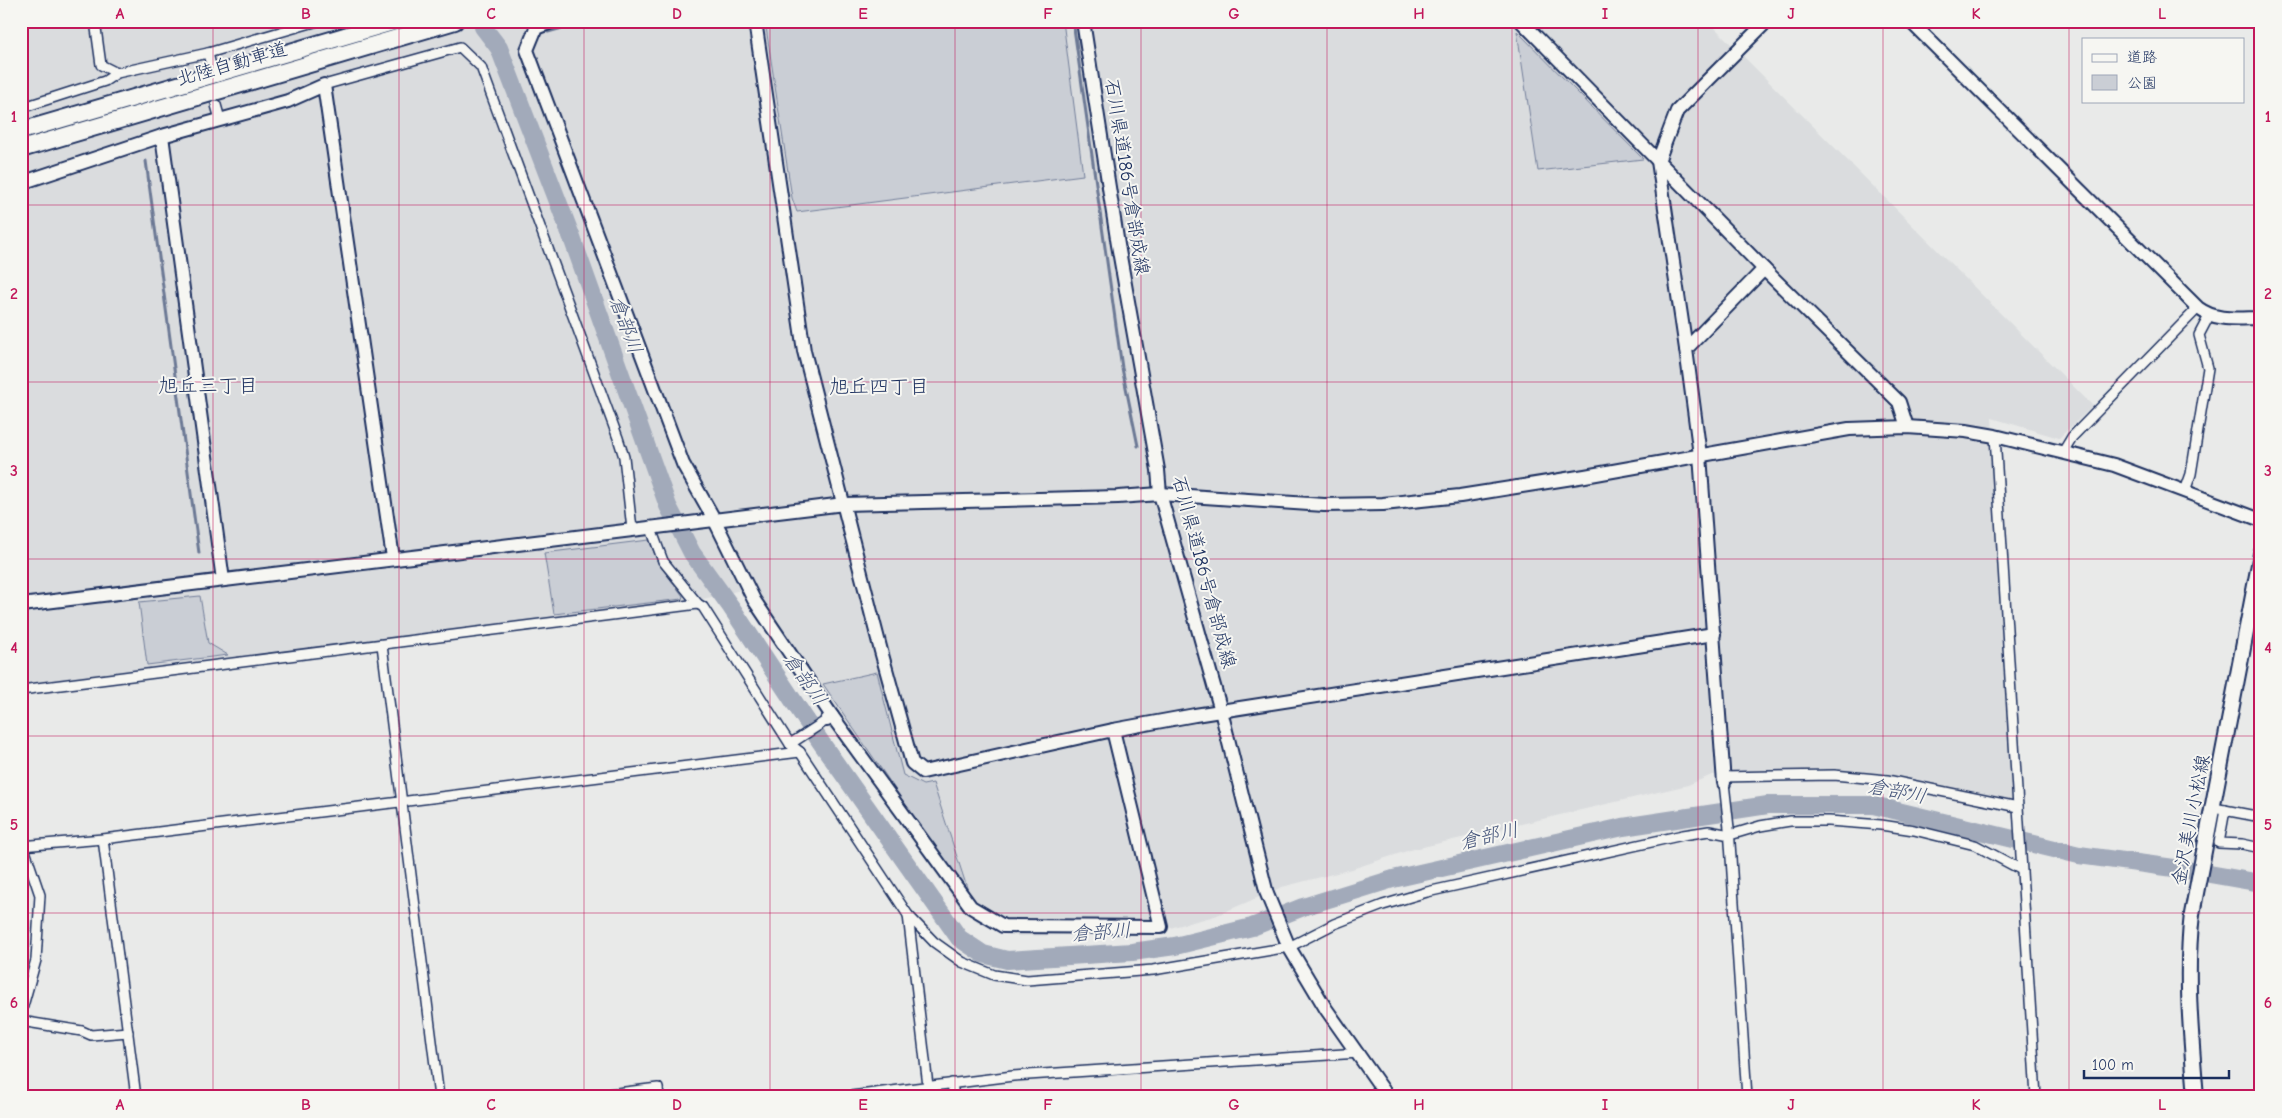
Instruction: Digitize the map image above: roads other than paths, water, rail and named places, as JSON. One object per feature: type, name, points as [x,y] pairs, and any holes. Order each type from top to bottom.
[{"type":"highway","name":"北陸自動車道","points":[[21,131],[396,21]]},
{"type":"highway","name":"北陸自動車道","points":[[21,149],[201,94],[455,21]]},
{"type":"main road","name":"金沢美川小松線","points":[[2196,1097],[2187,955],[2195,892],[2203,851],[2218,809],[2233,706],[2261,554]]},
{"type":"street","points":[[96,21],[102,65],[116,73]]},
{"type":"street","points":[[21,108],[105,81],[116,73],[208,53],[318,21]]},
{"type":"street","points":[[554,21],[536,28],[527,50],[683,464],[714,519],[754,600],[830,718],[971,907],[1003,926],[1161,927],[1113,730]]},
{"type":"street","points":[[755,21],[804,351],[881,651],[912,763],[923,772],[1113,730],[1221,711],[1714,634]]},
{"type":"street","name":"石川県道186号倉部成線","points":[[1084,21],[1118,245],[1158,470],[1160,494],[1221,711],[1267,894],[1288,945],[1326,1009],[1359,1053],[1388,1097]]},
{"type":"street","points":[[1521,21],[1764,269],[1899,402],[1907,427]]},
{"type":"street","points":[[1747,1097],[1730,832],[1723,780],[1700,455],[1658,161],[1677,111],[1767,21]]},
{"type":"street","points":[[1910,21],[2198,308],[2209,316],[2228,319],[2261,318]]},
{"type":"street","points":[[21,183],[220,118],[288,101],[324,85],[460,47],[481,67],[618,438],[624,457],[632,529]]},
{"type":"street","points":[[208,53],[211,66]]},
{"type":"street","points":[[324,85],[393,558]]},
{"type":"street","points":[[216,105],[220,118]]},
{"type":"street","points":[[162,136],[223,580]]},
{"type":"street","points":[[1686,349],[1764,269]]},
{"type":"street","points":[[2063,452],[2072,437],[2198,308]]},
{"type":"street","points":[[2186,491],[2191,474],[2208,368],[2199,335],[2209,316]]},
{"type":"street","points":[[21,606],[393,558],[844,504],[1118,497],[1160,494],[1324,505],[1383,504],[1460,496],[1849,429],[1907,427],[1966,430],[1995,436],[2114,465],[2261,520]]},
{"type":"street","points":[[1995,436],[2020,867],[2036,1097]]},
{"type":"street","points":[[655,526],[663,561],[698,604],[703,607],[908,915],[934,942],[962,962],[994,975],[1027,980],[1153,970],[1288,945],[1334,924],[1383,905],[1427,892],[1682,835],[1708,831],[1730,832],[1790,821],[1829,820],[1914,830],[1975,845],[2020,867]]},
{"type":"street","points":[[21,690],[194,666],[382,646],[698,604]]},
{"type":"street","points":[[382,646],[439,1097]]},
{"type":"street","points":[[793,742],[830,718]]},
{"type":"street","points":[[21,1013],[36,960],[40,895],[22,844],[103,839],[800,752]]},
{"type":"street","points":[[1723,780],[1834,775],[1886,780],[2018,807]]},
{"type":"street","points":[[2261,817],[2218,809],[2219,844],[2242,844],[2261,848]]},
{"type":"street","points":[[103,839],[136,1097]]},
{"type":"street","points":[[908,915],[928,1086]]},
{"type":"street","points":[[21,1021],[82,1031],[91,1035],[128,1032]]},
{"type":"street","points":[[21,1032],[21,1062]]},
{"type":"street","points":[[849,1096],[1013,1076],[1359,1053]]},
{"type":"street","points":[[952,1082],[954,1097]]},
{"type":"street","points":[[584,1097],[658,1088],[660,1097]]},
{"type":"waterway","points":[[548,32],[587,21]]},
{"type":"waterway","points":[[1073,21],[1122,368],[1138,446]]},
{"type":"waterway","name":"倉部川","points":[[483,27],[499,48],[572,238],[668,506],[692,553],[731,607],[820,741],[959,938],[983,954],[1007,960],[1132,952],[1175,946],[1252,927],[1303,907],[1393,879],[1623,827],[1768,805],[1873,805],[2079,855],[2181,869],[2261,883]]},
{"type":"waterway","points":[[146,161],[199,553]]},
{"type":"district","name":"旭丘三丁目","points":[[208,385]]},
{"type":"district","name":"旭丘四丁目","points":[[879,386]]}]
